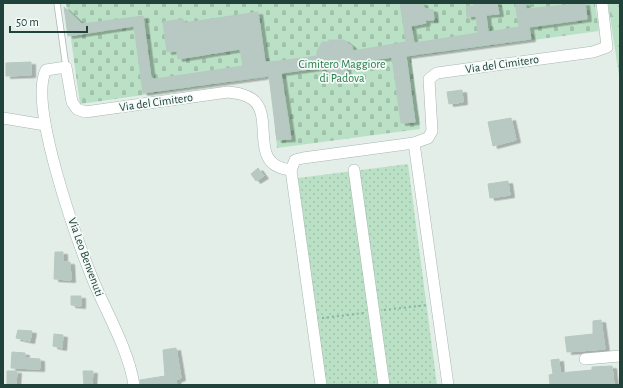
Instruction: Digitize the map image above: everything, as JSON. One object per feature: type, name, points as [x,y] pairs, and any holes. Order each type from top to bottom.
[{"type":"street","name":"Via del Cimitero","points":[[66,67],[72,102],[76,109],[85,112],[228,92],[242,94],[253,99],[259,108],[266,156],[275,167],[291,170],[295,160],[303,158],[414,143],[428,138],[432,131],[429,79],[437,73],[592,52],[607,47],[602,3]]},
{"type":"street","name":"Via Leo Benvenuti","points":[[66,67],[46,70],[42,78],[45,125],[75,231],[91,276],[128,360],[134,385]]},
{"type":"street","points":[[3,118],[45,125]]},
{"type":"street","points":[[414,143],[448,385]]},
{"type":"street","points":[[291,170],[321,385]]},
{"type":"street","points":[[354,170],[384,385]]},
{"type":"street","points":[[585,359],[620,356]]},
{"type":"lane","name":"Via del Cimitero","points":[[57,3],[66,67]]},
{"type":"green space","name":"Cimitero Maggiore di Padova","points":[[66,3],[595,3],[599,31],[411,57],[420,129],[277,148],[270,77],[80,104]]},
{"type":"green space","points":[[608,3],[620,3],[620,82]]},
{"type":"green space","points":[[408,164],[437,385],[326,385],[298,178]]},
{"type":"building","points":[[400,3],[423,3],[424,8],[433,10],[434,20],[425,20],[426,23],[411,26],[414,43],[478,33],[476,16],[467,17],[466,6],[474,6],[474,3],[497,3],[499,14],[486,15],[488,32],[519,27],[515,3],[525,3],[526,9],[585,3],[587,19],[529,27],[531,39],[406,56],[415,122],[401,123],[392,57],[355,63],[355,65],[346,67],[347,75],[329,78],[328,69],[319,70],[318,68],[281,73],[291,139],[277,140],[269,76],[143,93],[134,26],[68,36],[64,7],[82,24],[143,16],[151,78],[155,79],[243,66],[240,49],[178,59],[177,51],[167,52],[163,22],[183,19],[184,23],[258,12],[265,62],[279,61],[317,56],[317,51],[322,42],[329,42],[329,40],[344,40],[352,46],[353,51],[406,42]]},
{"type":"building","points":[[31,62],[31,75],[6,76],[6,63]]},
{"type":"building","points":[[462,90],[463,102],[449,104],[447,92]]},
{"type":"building","points":[[511,118],[516,140],[493,146],[488,122]]},
{"type":"building","points":[[258,168],[264,176],[256,181],[251,174]]},
{"type":"building","points":[[508,181],[510,195],[490,198],[488,184]]},
{"type":"building","points":[[55,252],[63,252],[63,262],[70,262],[71,280],[54,279]]},
{"type":"building","points":[[71,296],[81,296],[81,306],[71,305]]},
{"type":"building","points":[[601,320],[605,349],[567,352],[565,337],[593,334],[593,321]]},
{"type":"building","points":[[18,330],[32,331],[30,341],[16,338]]},
{"type":"building","points":[[54,334],[63,335],[62,348],[53,346]]},
{"type":"building","points":[[176,348],[181,378],[176,380],[177,385],[141,385],[140,380],[165,376],[163,350]]},
{"type":"building","points":[[12,352],[25,353],[25,358],[40,359],[40,369],[11,368]]},
{"type":"building","points":[[559,359],[560,373],[592,370],[592,367],[612,366],[614,385],[550,385],[549,375],[553,374],[551,360]]},
{"type":"building","points":[[7,371],[17,371],[16,385],[7,385]]},
{"type":"building","points":[[83,371],[93,371],[92,385],[84,385]]}]
